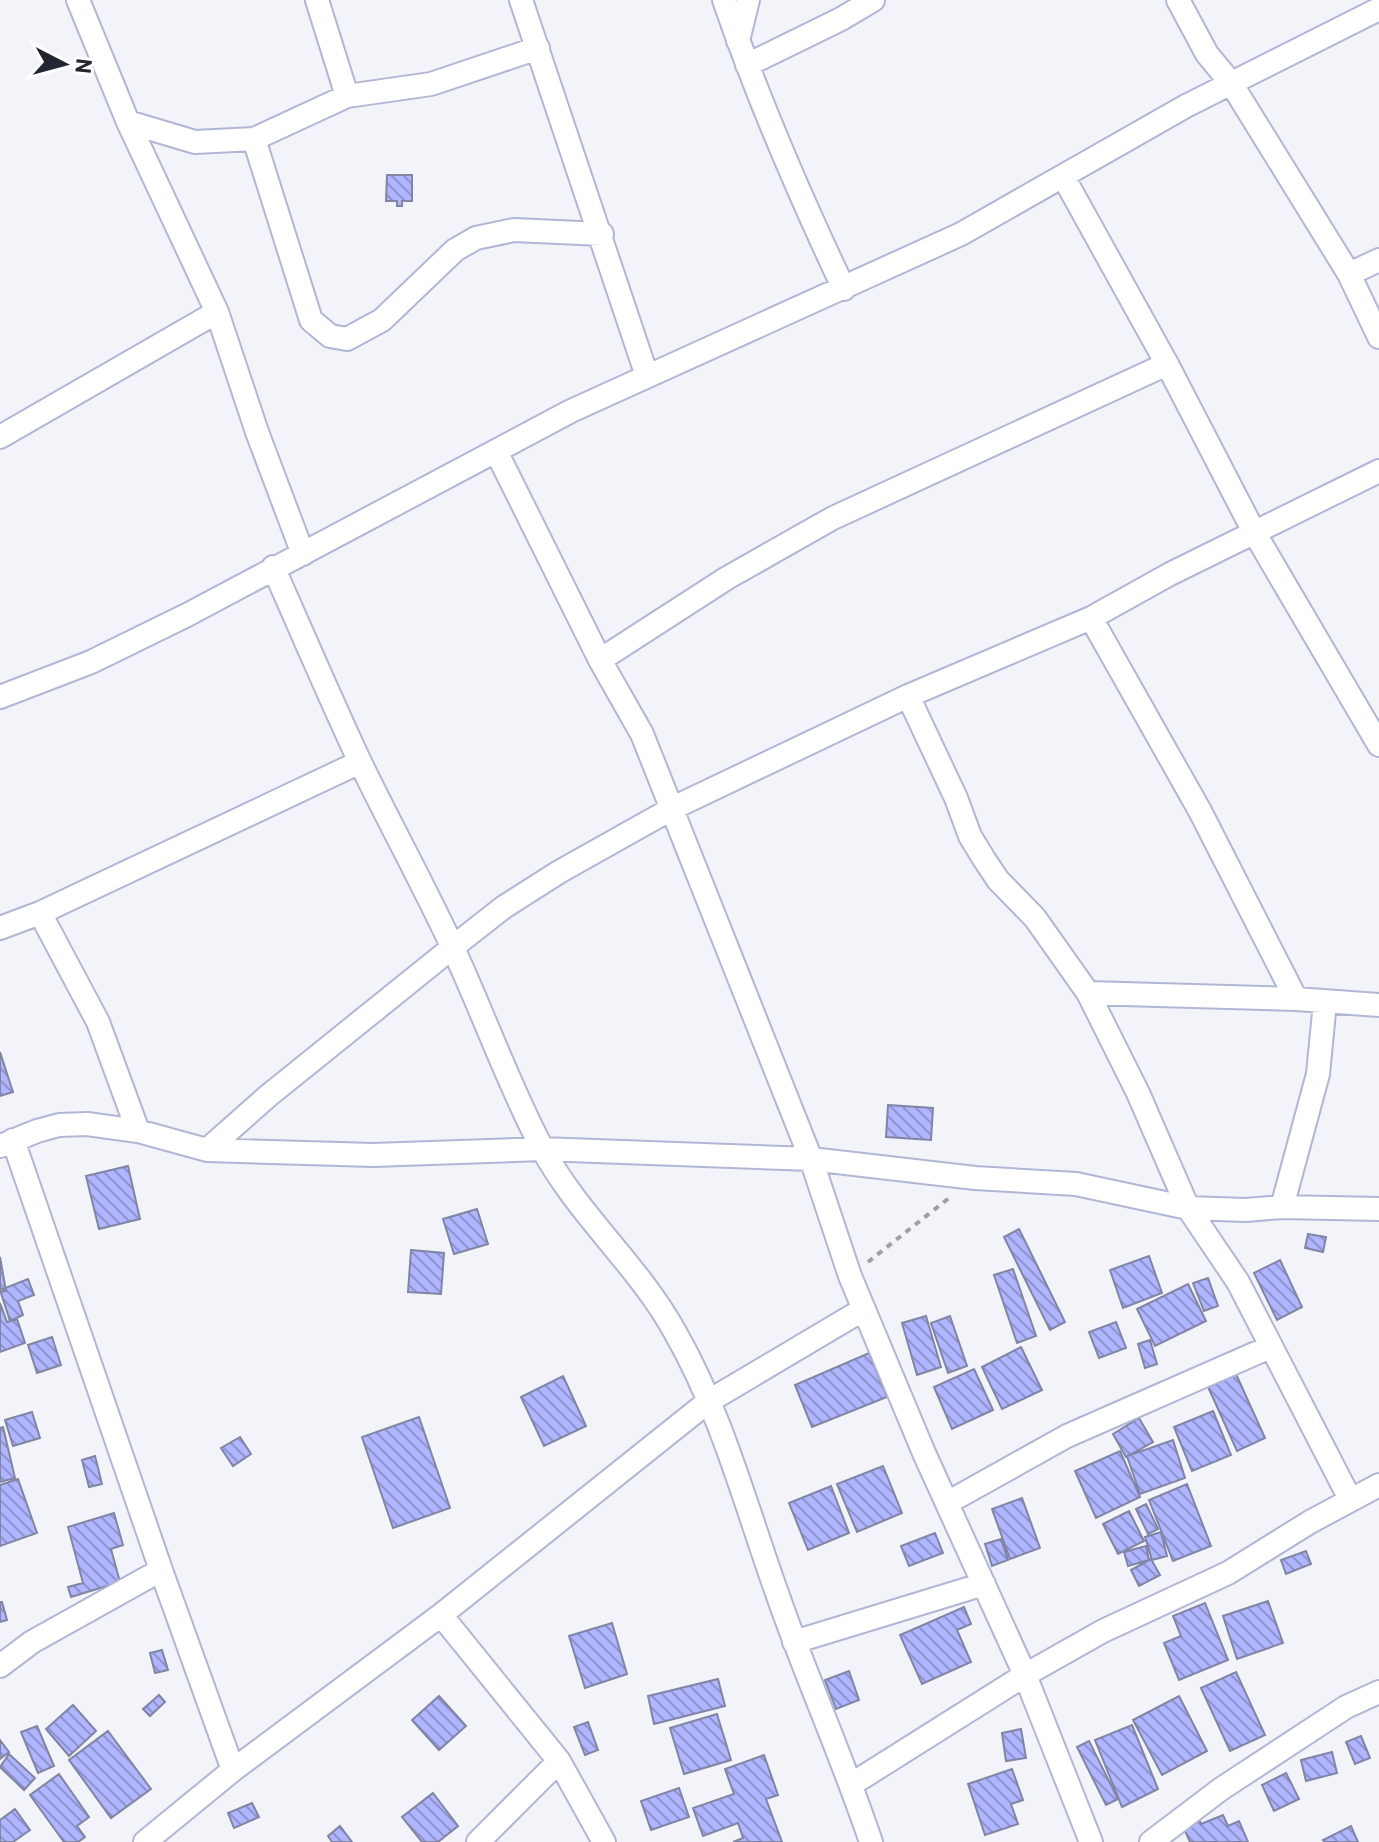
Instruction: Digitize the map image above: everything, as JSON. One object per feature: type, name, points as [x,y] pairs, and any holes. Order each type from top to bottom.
[{"type":"street","points":[[78,0],[128,122],[217,312],[257,432],[303,554]]},
{"type":"street","points":[[317,0],[347,96]]},
{"type":"street","points":[[521,0],[602,234],[647,376]]},
{"type":"street","points":[[724,0],[791,176],[844,289]]},
{"type":"street","points":[[738,41],[748,0]]},
{"type":"street","points":[[747,65],[873,0]]},
{"type":"street","points":[[1178,0],[1207,54],[1231,83],[1349,274],[1379,337]]},
{"type":"street","points":[[0,697],[91,662],[187,615],[571,411],[961,234],[1186,106],[1379,9]]},
{"type":"street","points":[[128,122],[195,142],[254,139],[347,96],[431,84],[538,48]]},
{"type":"street","points":[[254,139],[311,320],[330,336],[347,339],[382,320],[455,250],[476,238],[514,230],[602,234]]},
{"type":"street","points":[[1064,178],[1167,364],[1254,532],[1379,745]]},
{"type":"street","points":[[1349,274],[1379,260]]},
{"type":"street","points":[[2,431],[217,312]]},
{"type":"street","points":[[600,660],[727,578],[833,518],[1167,364]]},
{"type":"street","points":[[497,453],[600,660],[642,734],[811,1159],[850,1276],[1025,1675],[1091,1842]]},
{"type":"street","points":[[207,1150],[268,1096],[453,947],[504,907],[548,879],[673,808],[908,696],[1091,618],[1254,532],[1379,471]]},
{"type":"street","points":[[273,567],[360,762],[453,947],[542,1149],[583,1210],[614,1244],[659,1305],[709,1401],[736,1469],[794,1642],[852,1784],[871,1842]]},
{"type":"street","points":[[1091,618],[1200,811],[1296,999]]},
{"type":"street","points":[[908,696],[956,798],[970,836],[998,880],[1035,918],[1088,993],[1138,1093],[1188,1208],[1238,1282],[1350,1499]]},
{"type":"street","points":[[0,928],[40,913],[360,762]]},
{"type":"street","points":[[40,913],[98,1022],[138,1131]]},
{"type":"street","points":[[1088,993],[1296,999],[1379,1005]]},
{"type":"street","points":[[1282,1207],[1318,1074],[1325,1002]]},
{"type":"street","points":[[233,1770],[7,1143],[59,1125],[110,1126],[207,1150],[373,1155],[542,1149],[811,1159],[975,1178],[1076,1184],[1188,1208],[1379,1209]]},
{"type":"street","points":[[145,1842],[233,1770],[441,1615],[709,1401],[864,1309]]},
{"type":"street","points":[[947,1503],[1067,1436],[1270,1347]]},
{"type":"street","points":[[852,1784],[1025,1675],[1103,1631],[1228,1573],[1350,1499],[1379,1485]]},
{"type":"street","points":[[0,1666],[32,1642],[161,1570]]},
{"type":"street","points":[[794,1642],[984,1584]]},
{"type":"street","points":[[441,1615],[559,1761],[604,1842]]},
{"type":"street","points":[[1151,1842],[1221,1789],[1346,1707],[1379,1692]]},
{"type":"street","points":[[478,1842],[559,1761]]},
{"type":"path","points":[[850,1276],[975,1178]]},
{"type":"building","points":[[387,175],[412,175],[412,201],[402,201],[402,206],[397,206],[397,201],[386,201]]},
{"type":"building","points":[[0,1052],[13,1092],[0,1096]]},
{"type":"building","points":[[888,1105],[933,1108],[931,1140],[886,1137]]},
{"type":"building","points":[[128,1166],[140,1219],[99,1229],[86,1176]]},
{"type":"building","points":[[477,1209],[488,1244],[454,1254],[443,1219]]},
{"type":"building","points":[[1019,1229],[1065,1322],[1050,1330],[1004,1237]]},
{"type":"building","points":[[1308,1234],[1326,1237],[1323,1252],[1305,1248]]},
{"type":"building","points":[[411,1250],[444,1253],[441,1294],[408,1292]]},
{"type":"building","points":[[1149,1256],[1162,1293],[1123,1308],[1110,1270]]},
{"type":"building","points":[[0,1257],[6,1291],[0,1292]]},
{"type":"building","points":[[1280,1260],[1302,1307],[1277,1320],[1254,1273]]},
{"type":"building","points":[[1013,1269],[1036,1336],[1017,1343],[994,1275]]},
{"type":"building","points":[[1208,1278],[1218,1306],[1204,1311],[1193,1283]]},
{"type":"building","points":[[28,1279],[34,1295],[18,1301],[23,1315],[10,1321],[0,1290]]},
{"type":"building","points":[[1188,1284],[1206,1321],[1155,1346],[1137,1309]]},
{"type":"building","points":[[0,1303],[7,1322],[17,1319],[25,1343],[0,1352]]},
{"type":"building","points":[[926,1316],[941,1367],[917,1375],[902,1323]]},
{"type":"building","points":[[950,1316],[967,1366],[948,1373],[931,1323]]},
{"type":"building","points":[[1116,1322],[1126,1348],[1099,1358],[1089,1332]]},
{"type":"building","points":[[52,1337],[61,1365],[37,1373],[28,1345]]},
{"type":"building","points":[[1150,1340],[1157,1364],[1145,1368],[1138,1344]]},
{"type":"building","points":[[1021,1347],[1042,1390],[1002,1409],[982,1367]]},
{"type":"building","points":[[869,1353],[887,1397],[812,1427],[795,1385]]},
{"type":"building","points":[[974,1369],[993,1410],[952,1429],[934,1387]]},
{"type":"building","points":[[1236,1374],[1265,1438],[1237,1451],[1208,1387]]},
{"type":"building","points":[[563,1376],[586,1426],[544,1446],[521,1397]]},
{"type":"building","points":[[1213,1411],[1231,1455],[1192,1471],[1174,1427]]},
{"type":"building","points":[[32,1412],[40,1438],[13,1446],[5,1420]]},
{"type":"building","points":[[419,1417],[450,1508],[393,1528],[362,1437]]},
{"type":"building","points":[[1139,1418],[1153,1442],[1126,1457],[1113,1434]]},
{"type":"building","points":[[3,1427],[15,1478],[0,1482],[0,1428]]},
{"type":"building","points":[[240,1437],[251,1454],[233,1466],[221,1448]]},
{"type":"building","points":[[1173,1440],[1185,1478],[1140,1494],[1127,1456]]},
{"type":"building","points":[[1120,1451],[1140,1497],[1096,1518],[1075,1471]]},
{"type":"building","points":[[95,1456],[102,1484],[89,1487],[82,1460]]},
{"type":"building","points":[[883,1466],[902,1513],[857,1532],[837,1484]]},
{"type":"building","points":[[18,1479],[37,1533],[0,1546],[0,1485]]},
{"type":"building","points":[[1187,1484],[1211,1546],[1173,1561],[1149,1500]]},
{"type":"building","points":[[831,1486],[849,1533],[808,1550],[789,1503]]},
{"type":"building","points":[[1022,1498],[1040,1548],[1010,1559],[992,1509]]},
{"type":"building","points":[[1146,1504],[1158,1529],[1148,1534],[1136,1509]]},
{"type":"building","points":[[1129,1511],[1144,1541],[1118,1554],[1103,1524]]},
{"type":"building","points":[[114,1513],[123,1545],[111,1549],[120,1582],[71,1597],[68,1587],[83,1583],[68,1527]]},
{"type":"building","points":[[1161,1532],[1167,1556],[1152,1560],[1145,1537]]},
{"type":"building","points":[[935,1533],[943,1553],[909,1566],[901,1546]]},
{"type":"building","points":[[1001,1539],[1008,1560],[992,1566],[985,1544]]},
{"type":"building","points":[[1146,1546],[1149,1560],[1128,1566],[1124,1552]]},
{"type":"building","points":[[1306,1551],[1311,1564],[1286,1574],[1281,1560]]},
{"type":"building","points":[[1151,1559],[1160,1575],[1139,1586],[1131,1570]]},
{"type":"building","points":[[1268,1601],[1283,1643],[1237,1659],[1223,1616]]},
{"type":"building","points":[[0,1602],[7,1620],[0,1622]]},
{"type":"building","points":[[1205,1603],[1228,1660],[1179,1680],[1164,1643],[1181,1636],[1173,1616]]},
{"type":"building","points":[[964,1607],[971,1624],[957,1630],[971,1662],[922,1684],[900,1635]]},
{"type":"building","points":[[612,1623],[627,1674],[585,1688],[569,1636]]},
{"type":"building","points":[[162,1650],[168,1670],[155,1673],[150,1653]]},
{"type":"building","points":[[849,1671],[859,1700],[836,1709],[825,1680]]},
{"type":"building","points":[[1236,1672],[1265,1735],[1230,1751],[1201,1688]]},
{"type":"building","points":[[718,1679],[725,1706],[654,1724],[648,1696]]},
{"type":"building","points":[[159,1695],[165,1702],[150,1716],[143,1709]]},
{"type":"building","points":[[439,1696],[466,1726],[439,1750],[412,1720]]},
{"type":"building","points":[[1179,1696],[1207,1751],[1162,1775],[1133,1720]]},
{"type":"building","points":[[73,1705],[96,1731],[69,1756],[46,1729]]},
{"type":"building","points":[[717,1714],[731,1760],[684,1774],[670,1728]]},
{"type":"building","points":[[588,1722],[598,1750],[585,1755],[574,1727]]},
{"type":"building","points":[[1132,1725],[1158,1789],[1122,1807],[1095,1740]]},
{"type":"building","points":[[37,1726],[54,1766],[38,1773],[21,1732]]},
{"type":"building","points":[[1021,1729],[1026,1758],[1006,1761],[1002,1733]]},
{"type":"building","points":[[108,1731],[151,1789],[111,1818],[69,1760]]},
{"type":"building","points":[[1361,1736],[1370,1758],[1355,1764],[1346,1742]]},
{"type":"building","points":[[0,1740],[9,1752],[0,1759]]},
{"type":"building","points":[[1089,1741],[1118,1799],[1106,1805],[1077,1747]]},
{"type":"building","points":[[1332,1752],[1337,1773],[1306,1781],[1301,1760]]},
{"type":"building","points":[[9,1754],[35,1778],[24,1790],[0,1767]]},
{"type":"building","points":[[764,1755],[778,1795],[766,1799],[782,1842],[733,1842],[743,1838],[738,1823],[703,1836],[693,1808],[734,1794],[725,1769]]},
{"type":"building","points":[[1012,1769],[1023,1800],[1011,1804],[1018,1824],[985,1835],[968,1784]]},
{"type":"building","points":[[1286,1773],[1299,1799],[1274,1811],[1262,1785]]},
{"type":"building","points":[[59,1774],[89,1817],[77,1826],[85,1837],[78,1842],[64,1842],[30,1795]]},
{"type":"building","points":[[679,1788],[689,1817],[651,1830],[641,1801]]},
{"type":"building","points":[[433,1793],[458,1826],[438,1842],[422,1842],[402,1817]]},
{"type":"building","points":[[252,1803],[259,1817],[234,1828],[228,1813]]},
{"type":"building","points":[[15,1809],[30,1830],[13,1842],[0,1842],[0,1820]]},
{"type":"building","points":[[1196,1813],[1201,1824],[1223,1815],[1228,1826],[1239,1821],[1248,1842],[1190,1842],[1180,1820]]},
{"type":"building","points":[[340,1826],[352,1842],[332,1842],[328,1836]]},
{"type":"building","points":[[1351,1826],[1358,1842],[1323,1840]]}]
